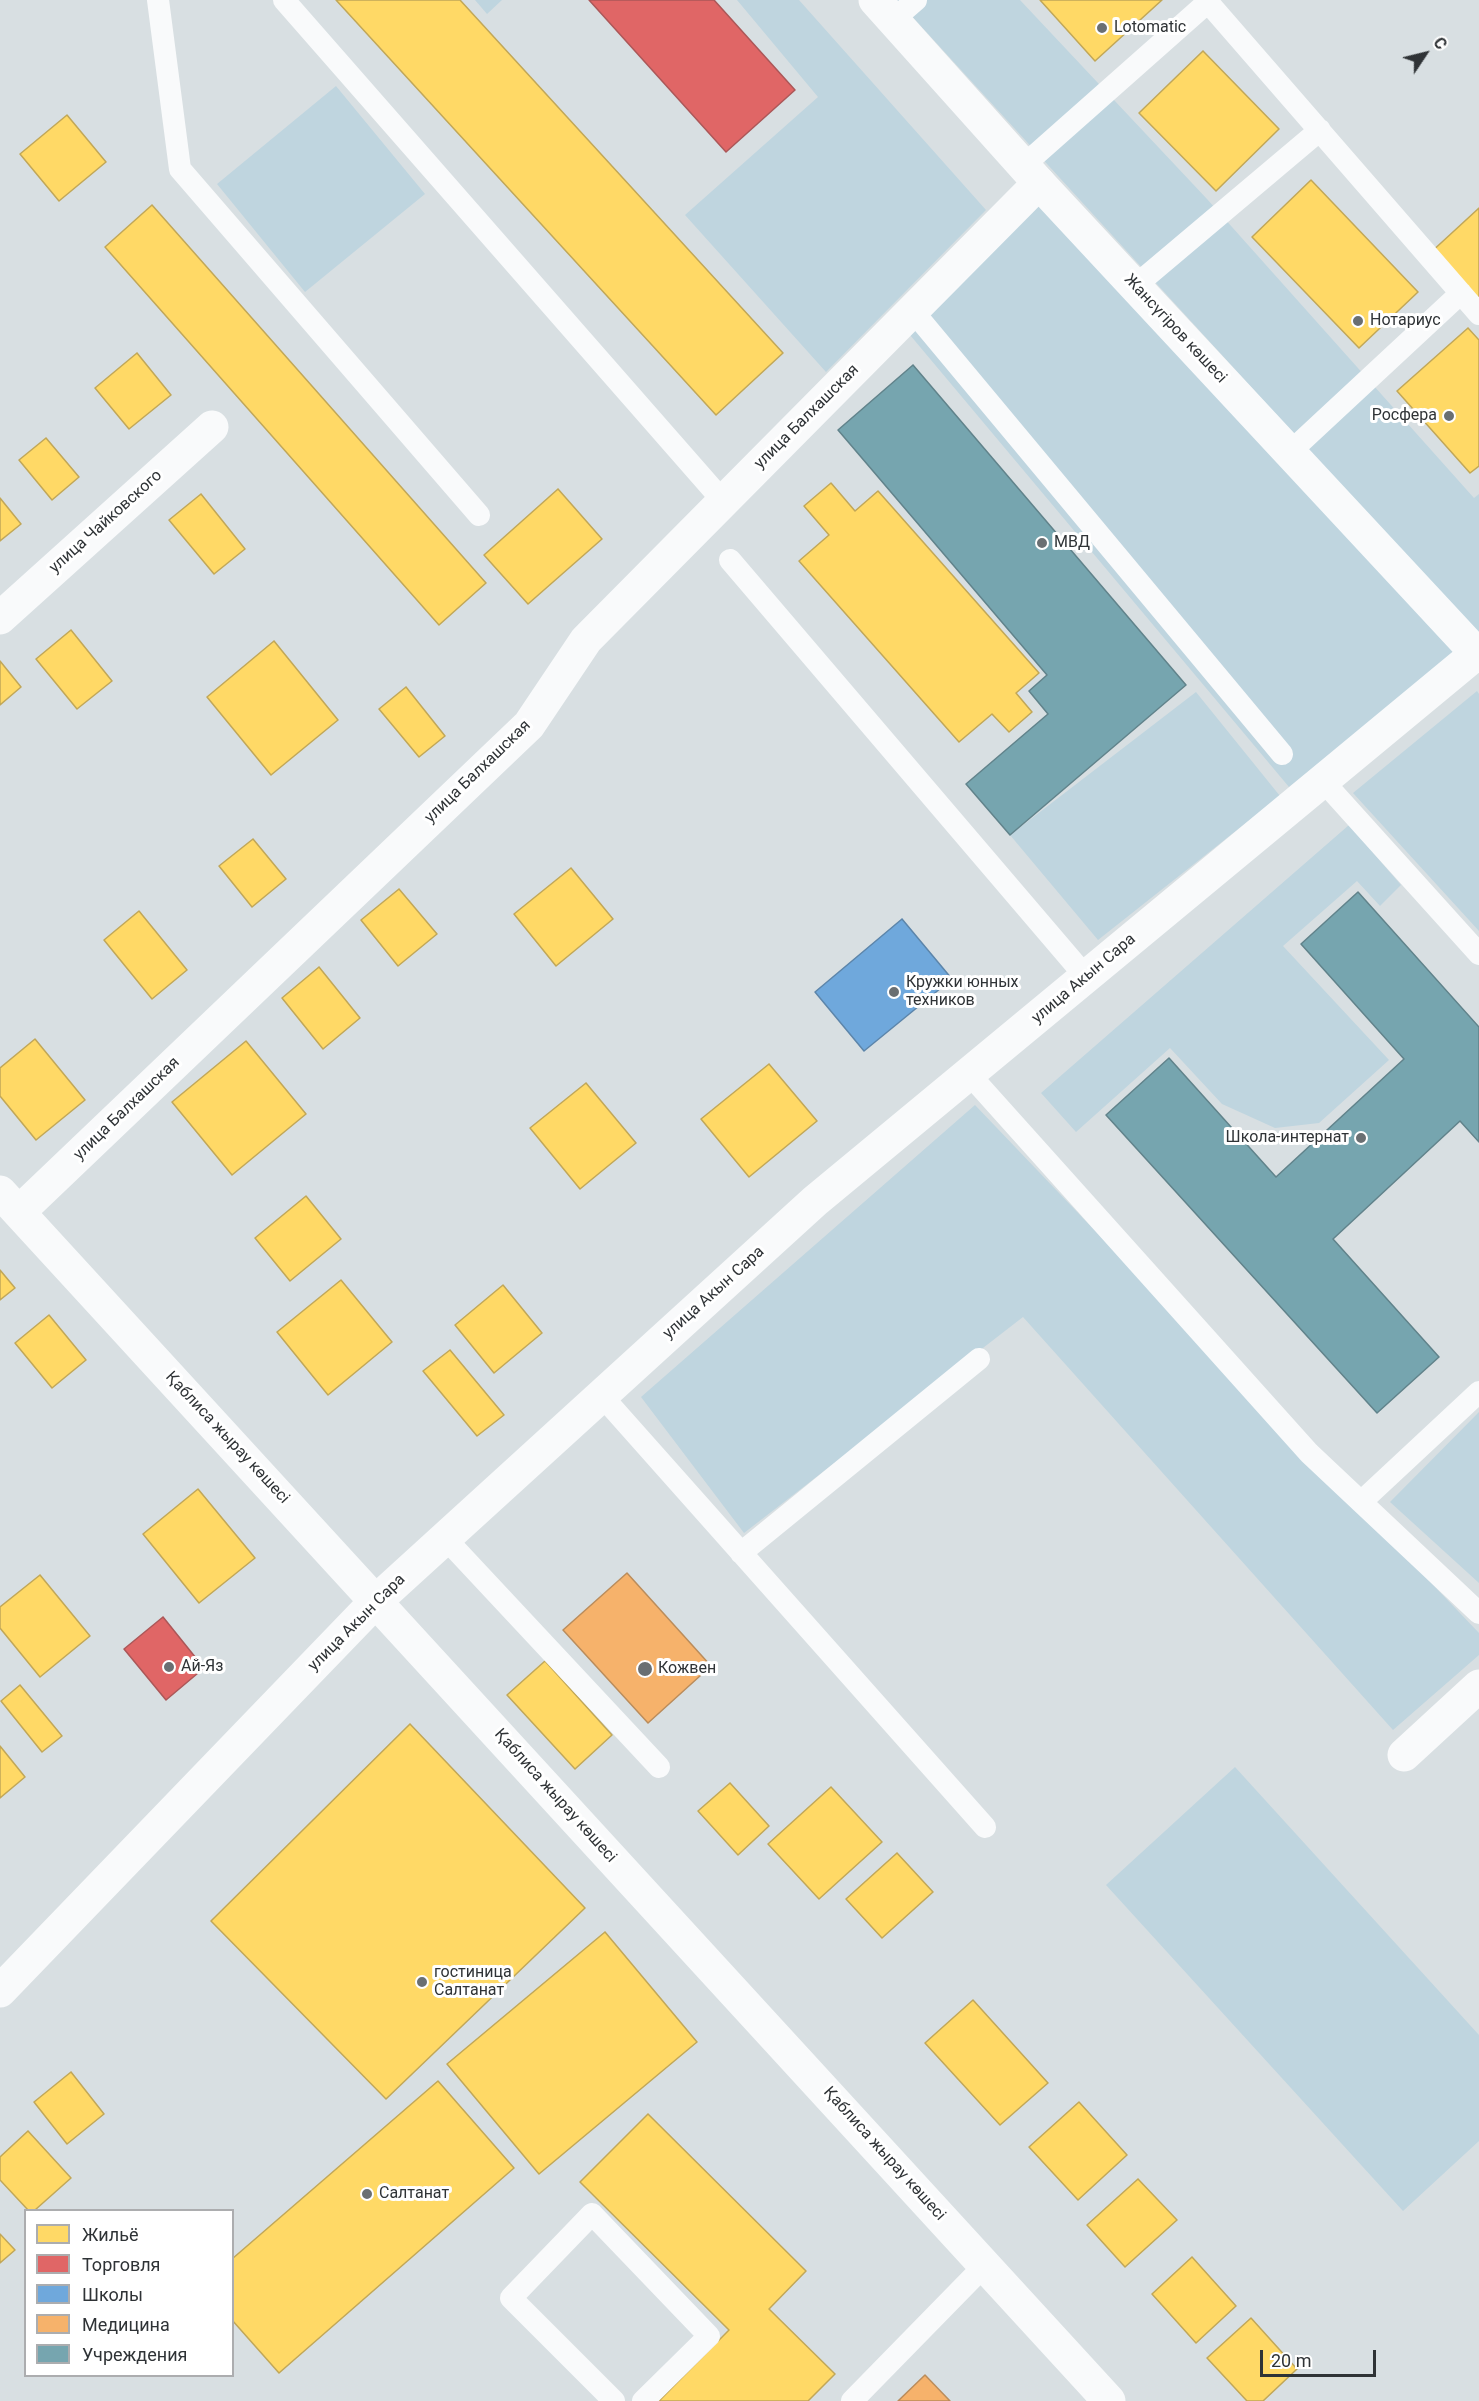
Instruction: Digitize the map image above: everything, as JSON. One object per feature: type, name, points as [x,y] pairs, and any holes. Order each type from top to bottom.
[{"type":"street","name":"Жансүгіров көшесі","points":[[894,7],[1031,174],[1478,653]]},
{"type":"street","name":"улица Балхашская","points":[[10,1202],[529,725],[585,640],[912,310],[1031,174]]},
{"type":"street","name":"улица Чайковского","points":[[0,618],[212,427]]},
{"type":"street","name":"улица Акын Сара","points":[[0,1992],[376,1600],[815,1201],[1478,653]]},
{"type":"street","name":"Қаблиса жырау көшесі","points":[[10,1202],[1109,2401]]},
{"type":"street","points":[[1404,1755],[1479,1686]]},
{"type":"lane","points":[[159,0],[180,169],[479,515]]},
{"type":"lane","points":[[284,0],[723,501]]},
{"type":"lane","points":[[1031,174],[1207,1],[1479,314]]},
{"type":"lane","points":[[1135,286],[1320,130]]},
{"type":"lane","points":[[1290,452],[1461,293]]},
{"type":"lane","points":[[912,310],[1282,754]]},
{"type":"lane","points":[[730,560],[1086,977]]},
{"type":"lane","points":[[1323,781],[1479,954]]},
{"type":"lane","points":[[969,1074],[1309,1454],[1479,1613]]},
{"type":"lane","points":[[741,1553],[979,1359]]},
{"type":"lane","points":[[1361,1502],[1479,1392]]},
{"type":"lane","points":[[602,1396],[985,1827]]},
{"type":"lane","points":[[445,1538],[659,1767]]},
{"type":"lane","points":[[614,2401],[511,2298],[592,2214],[709,2336],[643,2401]]},
{"type":"lane","points":[[852,2401],[985,2265]]},
{"type":"shaded area","points":[[475,0],[502,0],[487,14]]},
{"type":"shaded area","points":[[737,0],[799,0],[986,210],[826,372],[685,215],[818,97]]},
{"type":"shaded area","points":[[897,0],[1020,0],[1207,199],[1474,498],[1479,494],[1479,636]]},
{"type":"shaded area","points":[[336,86],[425,194],[305,292],[217,184]]},
{"type":"shaded area","points":[[1041,202],[1455,654],[1289,787],[910,335]]},
{"type":"shaded area","points":[[1477,691],[1479,694],[1479,931],[1353,793]]},
{"type":"shaded area","points":[[1196,692],[1280,796],[1098,940],[1010,835]]},
{"type":"shaded area","points":[[1349,825],[1401,885],[1380,906],[1357,881],[1283,946],[1389,1060],[1319,1123],[1275,1128],[1222,1104],[1170,1048],[1076,1132],[1041,1093]]},
{"type":"shaded area","points":[[975,1105],[1479,1633],[1479,1655],[1393,1730],[1023,1317],[744,1533],[641,1397]]},
{"type":"shaded area","points":[[1479,1412],[1479,1583],[1390,1502]]},
{"type":"shaded area","points":[[1235,1767],[1479,2035],[1479,2141],[1403,2211],[1106,1885]]},
{"type":"building: Жильё","points":[[336,0],[460,0],[783,353],[716,415]]},
{"type":"building: Жильё","points":[[1040,0],[1162,0],[1095,61]]},
{"type":"building: Жильё","points":[[1203,51],[1279,129],[1216,191],[1139,113]]},
{"type":"building: Жильё","points":[[67,115],[106,162],[59,201],[20,154]]},
{"type":"building: Жильё","points":[[1311,180],[1418,292],[1359,348],[1252,237]]},
{"type":"building: Жильё","points":[[152,205],[486,583],[439,625],[105,247]]},
{"type":"building: Жильё","points":[[1479,208],[1479,309],[1429,254]]},
{"type":"building: Жильё","points":[[1468,328],[1479,340],[1479,466],[1470,473],[1397,391]]},
{"type":"building: Жильё","points":[[137,353],[171,395],[129,429],[95,388]]},
{"type":"building: Жильё","points":[[46,438],[79,477],[52,500],[19,460]]},
{"type":"building: Жильё","points":[[831,483],[855,511],[878,491],[1039,673],[1016,693],[1032,712],[1009,732],[992,714],[959,742],[799,561],[829,535],[804,506]]},
{"type":"building: Жильё","points":[[558,489],[602,539],[528,604],[484,555]]},
{"type":"building: Жильё","points":[[201,494],[245,549],[214,574],[169,520]]},
{"type":"building: Жильё","points":[[0,498],[21,524],[0,541]]},
{"type":"building: Жильё","points":[[71,630],[112,681],[77,709],[36,659]]},
{"type":"building: Жильё","points":[[274,641],[338,720],[271,775],[207,697]]},
{"type":"building: Жильё","points":[[0,661],[21,687],[0,705]]},
{"type":"building: Жильё","points":[[406,687],[445,736],[419,757],[379,709]]},
{"type":"building: Жильё","points":[[253,839],[286,879],[252,907],[219,866]]},
{"type":"building: Жильё","points":[[571,868],[613,919],[556,966],[514,914]]},
{"type":"building: Жильё","points":[[399,889],[437,934],[398,966],[361,920]]},
{"type":"building: Жильё","points":[[139,911],[187,970],[152,999],[104,940]]},
{"type":"building: Жильё","points":[[319,967],[360,1018],[323,1049],[282,998]]},
{"type":"building: Жильё","points":[[35,1039],[85,1100],[36,1140],[0,1096],[0,1068]]},
{"type":"building: Жильё","points":[[246,1041],[306,1114],[232,1175],[172,1102]]},
{"type":"building: Жильё","points":[[769,1064],[817,1121],[749,1177],[701,1119]]},
{"type":"building: Жильё","points":[[586,1083],[636,1143],[580,1189],[530,1128]]},
{"type":"building: Жильё","points":[[306,1196],[341,1239],[290,1281],[255,1238]]},
{"type":"building: Жильё","points":[[0,1270],[15,1288],[0,1300]]},
{"type":"building: Жильё","points":[[341,1280],[392,1342],[328,1395],[277,1332]]},
{"type":"building: Жильё","points":[[503,1285],[542,1333],[494,1373],[455,1325]]},
{"type":"building: Жильё","points":[[49,1315],[86,1360],[52,1388],[15,1343]]},
{"type":"building: Жильё","points":[[450,1350],[504,1415],[477,1436],[423,1371]]},
{"type":"building: Жильё","points":[[198,1489],[255,1558],[199,1603],[143,1534]]},
{"type":"building: Жильё","points":[[40,1575],[90,1636],[40,1677],[0,1628],[0,1607]]},
{"type":"building: Жильё","points":[[545,1661],[612,1735],[575,1769],[507,1695]]},
{"type":"building: Жильё","points":[[20,1685],[62,1736],[42,1752],[1,1701]]},
{"type":"building: Жильё","points":[[410,1724],[585,1908],[386,2099],[211,1921]]},
{"type":"building: Жильё","points":[[0,1746],[25,1777],[0,1798]]},
{"type":"building: Жильё","points":[[730,1783],[769,1826],[738,1855],[698,1811]]},
{"type":"building: Жильё","points":[[831,1787],[882,1842],[819,1899],[768,1844]]},
{"type":"building: Жильё","points":[[897,1853],[933,1892],[882,1938],[846,1899]]},
{"type":"building: Жильё","points":[[605,1932],[697,2042],[539,2174],[447,2064]]},
{"type":"building: Жильё","points":[[973,2000],[1048,2083],[1000,2125],[925,2043]]},
{"type":"building: Жильё","points":[[71,2072],[104,2114],[67,2144],[34,2102]]},
{"type":"building: Жильё","points":[[438,2081],[514,2168],[279,2373],[234,2322],[234,2257]]},
{"type":"building: Жильё","points":[[1079,2102],[1127,2155],[1078,2200],[1029,2147]]},
{"type":"building: Жильё","points":[[648,2114],[806,2271],[769,2309],[835,2374],[808,2401],[659,2401],[729,2330],[580,2182]]},
{"type":"building: Жильё","points":[[28,2131],[71,2178],[36,2209],[27,2209],[0,2180],[0,2157]]},
{"type":"building: Жильё","points":[[1138,2179],[1177,2220],[1125,2267],[1087,2225]]},
{"type":"building: Жильё","points":[[0,2234],[15,2250],[0,2263]]},
{"type":"building: Жильё","points":[[1192,2257],[1236,2306],[1196,2343],[1152,2294]]},
{"type":"building: Жильё","points":[[1251,2318],[1297,2369],[1263,2401],[1247,2401],[1207,2358]]},
{"type":"building: Торговля","points":[[589,0],[714,0],[795,90],[726,152]]},
{"type":"building: Торговля","points":[[163,1617],[204,1668],[166,1700],[124,1649]]},
{"type":"building: Школы","points":[[902,919],[952,979],[864,1051],[815,992]]},
{"type":"building: Медицина","points":[[627,1573],[711,1666],[648,1723],[563,1630]]},
{"type":"building: Медицина","points":[[925,2375],[950,2401],[898,2401]]},
{"type":"building: Учреждения","points":[[913,365],[1186,685],[1010,835],[966,784],[1048,714],[1029,691],[1047,675],[838,430]]},
{"type":"building: Учреждения","points":[[1358,892],[1479,1027],[1479,1142],[1460,1121],[1333,1239],[1439,1357],[1377,1413],[1106,1115],[1169,1058],[1276,1177],[1404,1059],[1301,944]]},
{"type":"place","name":"Lotomatic","points":[[1102,28]]},
{"type":"place","name":"Нотариус","points":[[1358,321]]},
{"type":"place","name":"Росфера","points":[[1449,416]]},
{"type":"place","name":"МВД","points":[[1042,543]]},
{"type":"place","name":"Кружки юнных техников","points":[[894,992]]},
{"type":"place","name":"Школа-интернат","points":[[1361,1138]]},
{"type":"place","name":"Ай-Яз","points":[[169,1667]]},
{"type":"place","name":"Кожвен","points":[[645,1669]]},
{"type":"place","name":"гостиница Салтанат","points":[[422,1982]]},
{"type":"place","name":"Салтанат","points":[[367,2194]]}]
